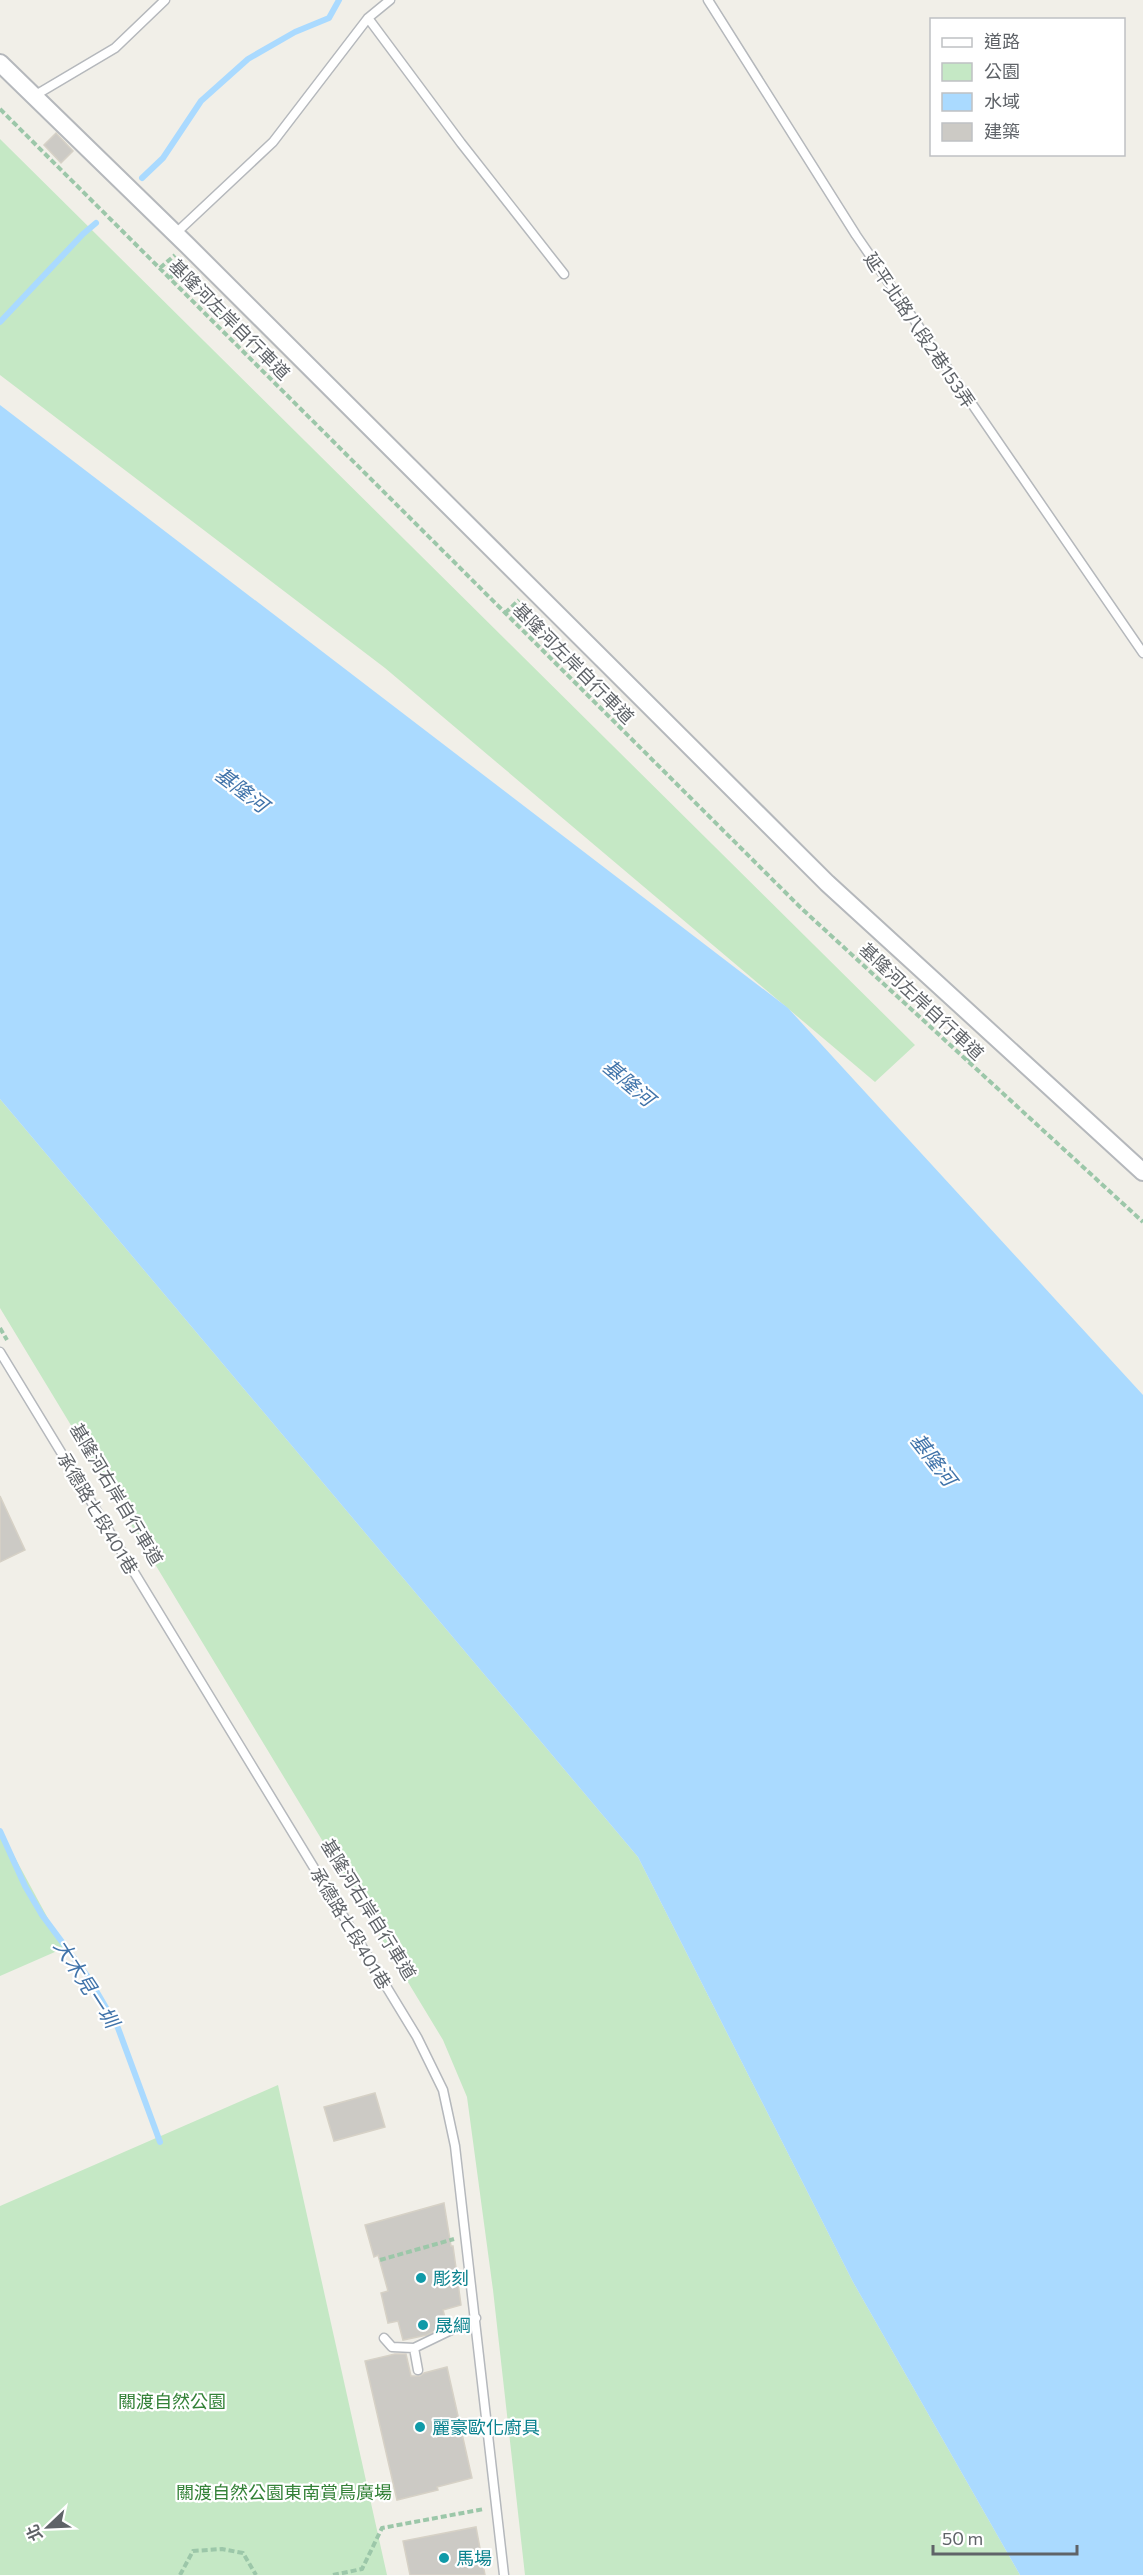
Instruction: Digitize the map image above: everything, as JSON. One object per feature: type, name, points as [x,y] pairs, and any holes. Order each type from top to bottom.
[{"type":"street","points":[[0,63],[827,883],[1143,1172]]},
{"type":"lane","points":[[34,96],[115,48],[165,0]]},
{"type":"lane","points":[[175,234],[273,142],[368,18],[390,0]]},
{"type":"lane","name":"延平北路八段2巷153弄","points":[[708,0],[856,235],[1143,653]]},
{"type":"lane","points":[[368,18],[461,143],[564,274]]},
{"type":"lane","name":"承德路七段401巷","points":[[0,1352],[417,2037],[443,2090],[455,2146],[504,2575]]},
{"type":"lane","points":[[384,2338],[392,2347],[414,2349],[476,2318]]},
{"type":"lane","points":[[414,2349],[418,2370]]},
{"type":"path","name":"基隆河左岸自行車道","points":[[0,109],[801,908],[1143,1222]]},
{"type":"path","points":[[170,278],[175,273],[266,353],[268,350],[252,333]]},
{"type":"path","points":[[0,1328],[12,1348]]},
{"type":"path","points":[[380,2260],[466,2235]]},
{"type":"path","points":[[333,2575],[362,2570],[382,2529],[496,2507]]},
{"type":"path","points":[[180,2575],[193,2552],[222,2549],[243,2553],[256,2575]]},
{"type":"green space","points":[[0,139],[915,1045],[875,1082],[385,668],[0,375]]},
{"type":"green space","points":[[0,1099],[638,1857],[853,2282],[1020,2575],[525,2575],[493,2290],[467,2097],[443,2040],[0,1308]]},
{"type":"green space","points":[[0,1830],[64,1948],[0,1976]]},
{"type":"green space","name":"關渡自然公園","points":[[278,2085],[387,2575],[0,2575],[0,2206]]},
{"type":"water","name":"基隆河","points":[[0,405],[788,1008],[1143,1395],[1143,2575],[1020,2575],[853,2282],[638,1857],[0,1099]]},
{"type":"building","points":[[56,133],[73,151],[61,163],[44,145]]},
{"type":"building","points":[[0,1496],[25,1550],[0,1562]]},
{"type":"building","points":[[375,2093],[385,2127],[334,2141],[324,2107]]},
{"type":"building","points":[[444,2203],[451,2246],[453,2246],[461,2305],[443,2310],[447,2325],[427,2335],[403,2340],[398,2321],[388,2323],[381,2293],[388,2291],[378,2255],[374,2257],[365,2225]]},
{"type":"building","name":"麗豪歐化廚具","points":[[395,2354],[406,2354],[411,2376],[420,2376],[447,2367],[472,2478],[437,2487],[438,2490],[397,2500],[365,2361]]},
{"type":"building","name":"馬場","points":[[476,2527],[485,2575],[410,2575],[403,2541]]},
{"type":"waterway","points":[[142,178],[163,158],[201,101],[248,59],[295,32],[329,18],[339,0]]},
{"type":"waterway","points":[[0,322],[96,223]]},
{"type":"waterway","name":"大木見一圳","points":[[0,1831],[25,1886],[42,1915],[88,1977],[118,2028],[160,2142]]},
{"type":"place","name":"彫刻","points":[[421,2278]]},
{"type":"place","name":"晟綱","points":[[423,2325]]},
{"type":"place","name":"麗豪歐化廚具","points":[[420,2427]]},
{"type":"place","name":"馬場","points":[[444,2558]]},
{"type":"park label","name":"關渡自然公園東南賞鳥廣場","points":[[284,2492]]}]
